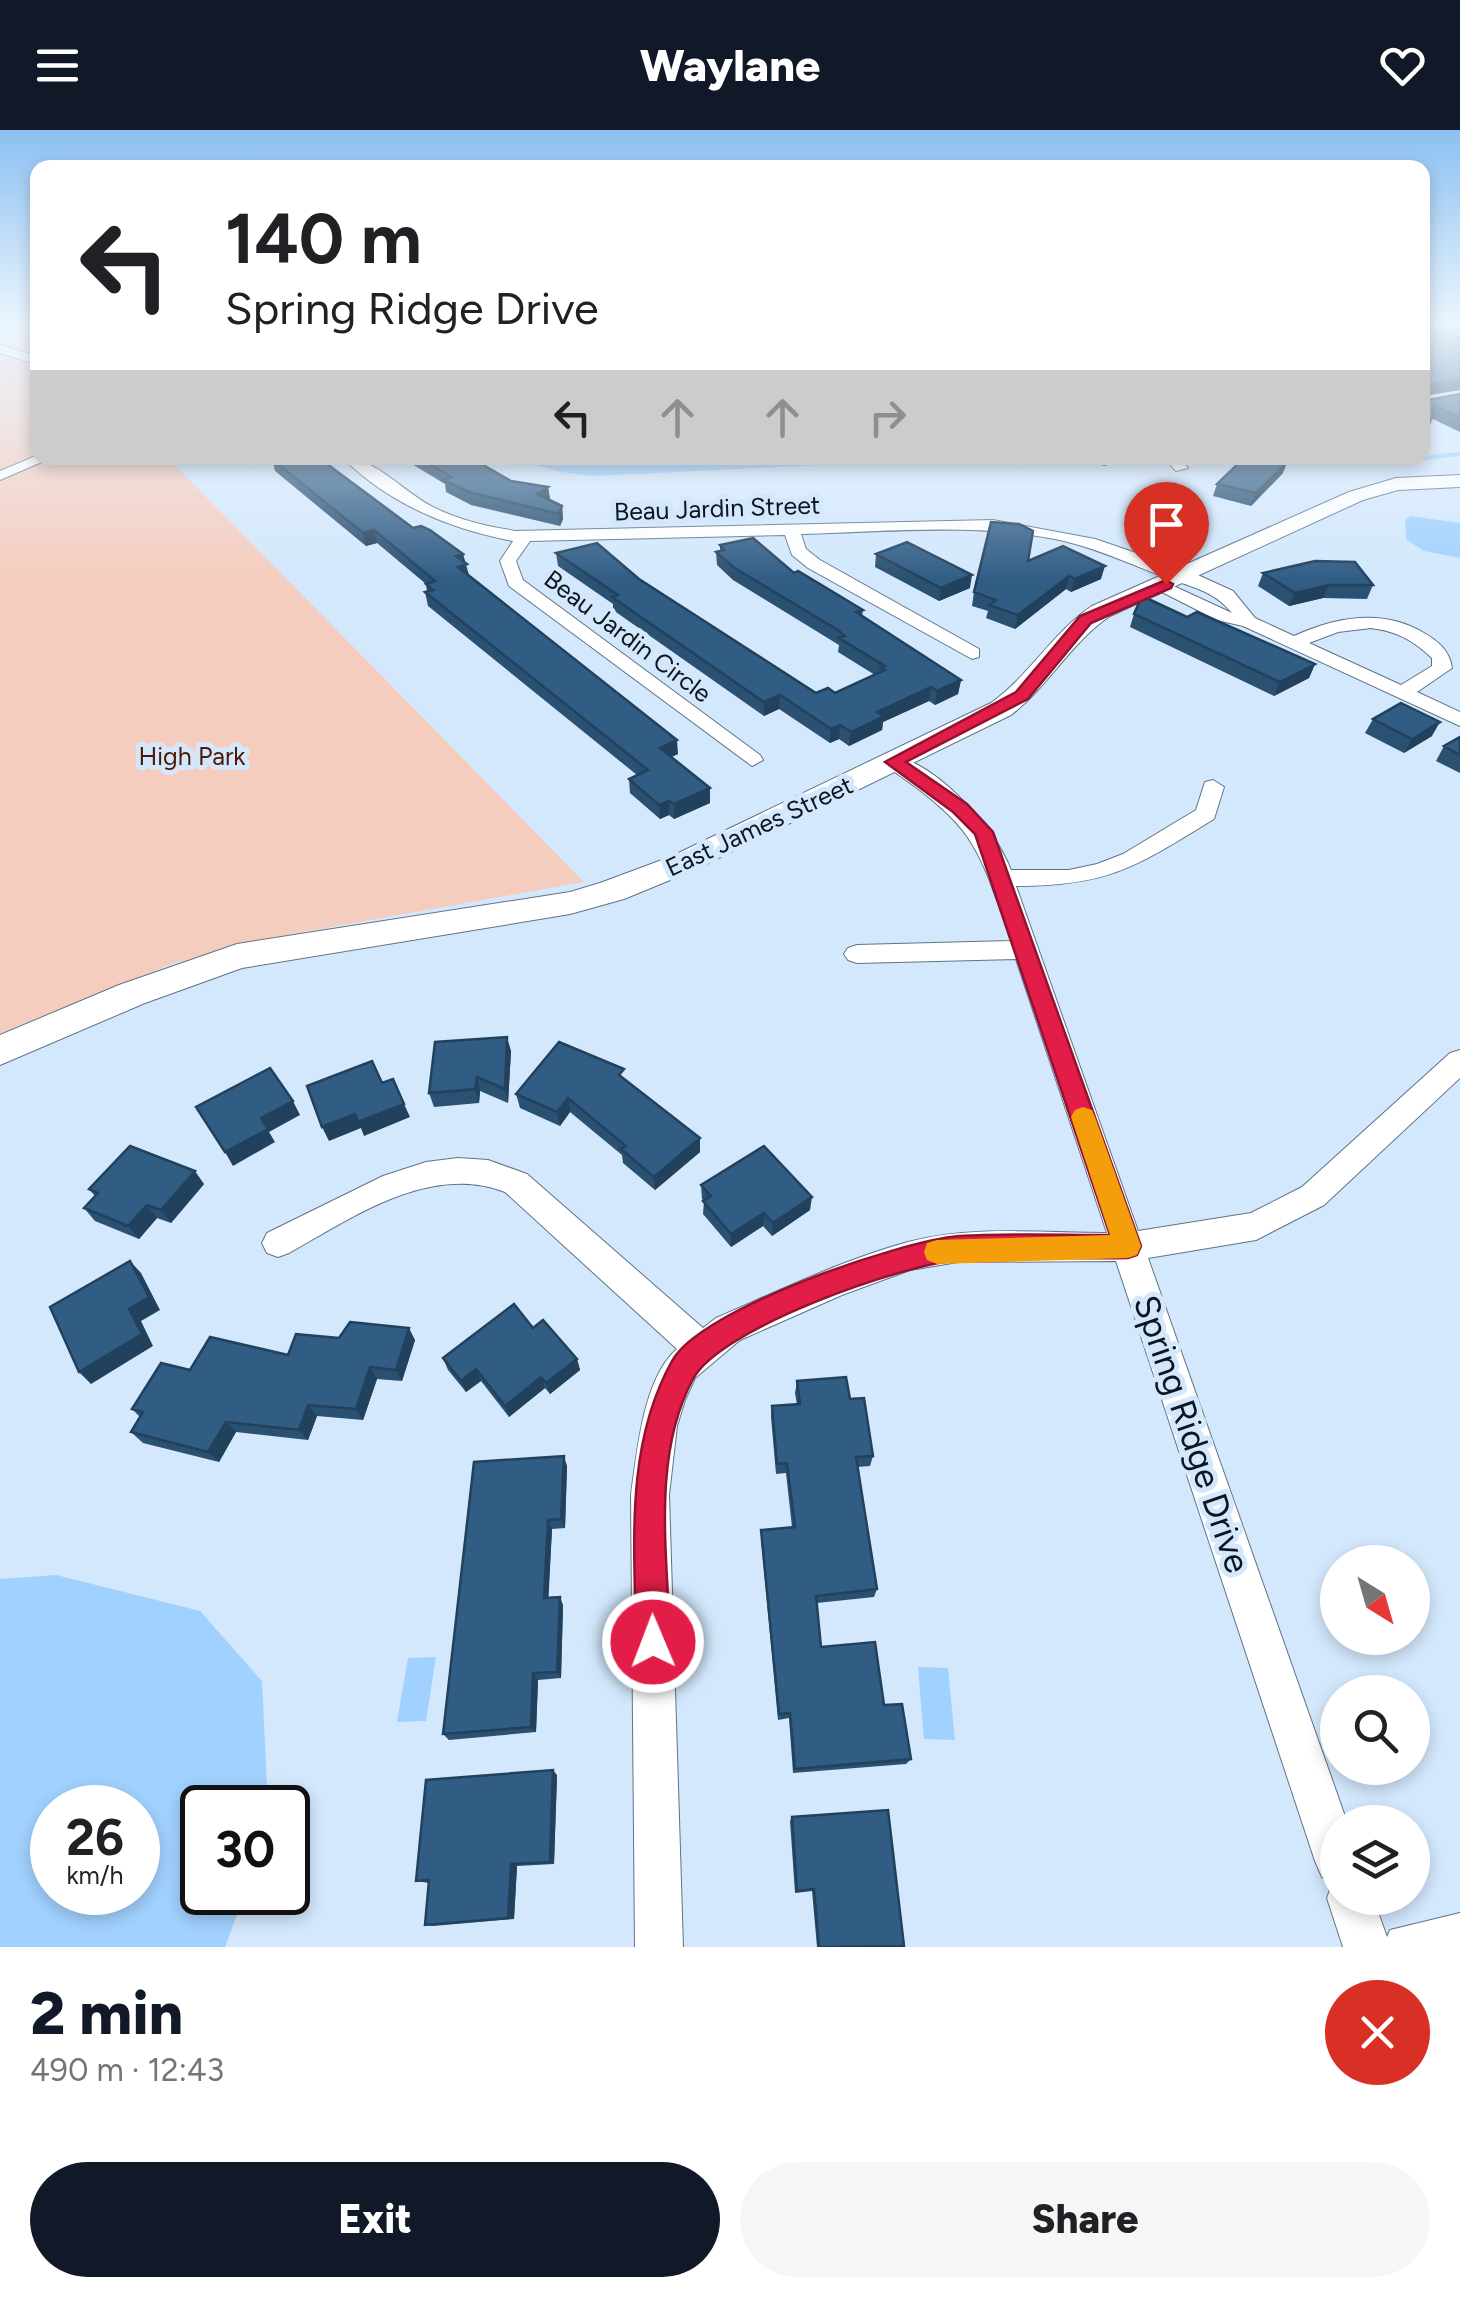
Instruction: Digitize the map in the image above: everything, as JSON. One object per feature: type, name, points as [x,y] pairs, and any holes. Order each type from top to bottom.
[{"type":"street","points":[[0,476],[30,464]]},
{"type":"street","name":"Beau Jardin Street","points":[[360,465],[436,518],[463,527],[524,537],[993,526],[1048,533],[1104,550],[1119,564],[1172,581],[1222,616],[1249,622],[1460,720]]},
{"type":"street","name":"East James Street","points":[[0,1051],[132,994],[236,956],[570,903],[612,891],[681,864],[1012,702],[1037,682],[1075,628],[1086,620],[1368,492],[1396,484],[1460,480]]},
{"type":"street","points":[[792,531],[798,552],[814,564],[972,653]]},
{"type":"street","name":"Beau Jardin Circle","points":[[524,537],[508,561],[515,582],[752,760]]},
{"type":"street","points":[[1294,643],[1332,625],[1355,622],[1416,634],[1441,656],[1442,668],[1402,693]]},
{"type":"street","name":"Spring Ridge Drive","points":[[894,762],[960,808],[984,832],[1320,1808]]},
{"type":"street","points":[[1002,878],[1069,878],[1131,858],[1206,814],[1213,786]]},
{"type":"street","points":[[857,954],[1026,950]]},
{"type":"street","points":[[659,1947],[650,1495],[659,1426],[668,1396],[684,1366],[728,1329],[774,1306],[910,1256],[958,1248],[1128,1246],[1256,1226],[1313,1196],[1460,1060]]},
{"type":"street","points":[[278,1243],[371,1194],[418,1178],[473,1170],[497,1173],[516,1184],[702,1350]]},
{"type":"street","points":[[1356,1915],[1367,1947]]},
{"type":"street","points":[[1407,1947],[1460,1936]]},
{"type":"green space","name":"High Park","points":[[0,409],[30,409],[30,465],[175,465],[584,882],[242,943],[166,966],[0,1036]]},
{"type":"water","points":[[535,465],[821,465],[591,476]]},
{"type":"water","points":[[1410,516],[1460,523],[1460,558],[1424,551],[1406,539],[1405,520]]},
{"type":"water","points":[[56,1575],[200,1611],[262,1681],[267,1785],[180,1785],[180,1915],[237,1915],[225,1947],[0,1947],[0,1579]]},
{"type":"water","points":[[436,1657],[426,1721],[397,1722],[408,1658]]},
{"type":"water","points":[[918,1667],[948,1668],[955,1740],[924,1739]]},
{"type":"building","points":[[1441,409],[1460,409],[1460,418]]},
{"type":"building","points":[[279,465],[328,465],[413,528],[430,530],[463,554],[456,556],[467,564],[458,567],[677,740],[660,748],[710,788],[674,804],[669,801],[659,805],[629,779],[648,770],[425,592],[433,590],[426,584],[435,581],[374,530],[363,533]]},
{"type":"building","points":[[431,465],[483,465],[511,481],[548,487],[537,494],[562,506],[559,514],[469,492],[444,480],[452,477]]},
{"type":"building","points":[[1237,465],[1284,465],[1256,493],[1217,484]]},
{"type":"building","points":[[991,522],[1019,524],[1033,531],[1028,561],[1063,546],[1105,566],[1075,579],[1069,576],[1018,615],[989,605],[996,600],[974,592]]},
{"type":"building","points":[[753,538],[794,573],[798,571],[863,610],[856,612],[961,680],[937,691],[931,687],[877,712],[884,716],[851,732],[840,725],[831,729],[780,695],[764,702],[612,597],[618,595],[556,553],[597,543],[639,579],[816,693],[828,688],[835,693],[885,670],[881,668],[885,666],[839,638],[845,636],[838,630],[733,567],[716,552],[724,550],[720,545]]},
{"type":"building","points":[[907,542],[972,575],[941,588],[876,554]]},
{"type":"building","points":[[1315,561],[1355,562],[1373,585],[1329,585],[1295,593],[1263,573]]},
{"type":"building","points":[[1142,596],[1187,617],[1197,612],[1315,664],[1280,682],[1134,614]]},
{"type":"building","points":[[1401,703],[1440,722],[1412,739],[1373,719]]},
{"type":"building","points":[[1460,737],[1460,755],[1444,746]]},
{"type":"building","points":[[507,1037],[505,1089],[477,1077],[475,1089],[429,1093],[435,1042]]},
{"type":"building","points":[[559,1042],[624,1069],[619,1075],[700,1138],[654,1177],[621,1149],[626,1146],[568,1098],[557,1112],[516,1094]]},
{"type":"building","points":[[372,1061],[382,1083],[393,1079],[404,1104],[358,1122],[355,1114],[322,1127],[307,1086]]},
{"type":"building","points":[[270,1068],[293,1101],[261,1118],[268,1129],[225,1152],[196,1107]]},
{"type":"building","points":[[130,1146],[195,1171],[161,1210],[147,1205],[128,1226],[84,1208],[98,1193],[89,1189]]},
{"type":"building","points":[[764,1146],[812,1197],[773,1223],[764,1213],[731,1234],[703,1201],[711,1196],[701,1185]]},
{"type":"building","points":[[130,1261],[149,1297],[129,1309],[142,1334],[79,1372],[50,1307]]},
{"type":"building","points":[[514,1304],[533,1328],[543,1320],[577,1359],[546,1383],[541,1377],[505,1406],[476,1369],[461,1381],[443,1358]]},
{"type":"building","points":[[350,1322],[409,1328],[396,1370],[370,1367],[356,1409],[308,1405],[299,1430],[226,1422],[208,1452],[131,1432],[143,1412],[132,1409],[161,1363],[190,1370],[210,1337],[288,1355],[296,1334],[339,1338]]},
{"type":"building","points":[[846,1377],[850,1399],[864,1398],[873,1456],[856,1457],[877,1589],[816,1596],[821,1647],[875,1642],[884,1705],[902,1704],[911,1759],[795,1769],[790,1713],[779,1714],[761,1530],[795,1527],[787,1463],[777,1464],[772,1406],[800,1404],[797,1381]]},
{"type":"building","points":[[564,1456],[561,1519],[548,1520],[544,1598],[560,1597],[557,1672],[533,1673],[531,1727],[443,1734],[474,1462]]},
{"type":"building","points":[[553,1770],[550,1862],[511,1864],[508,1918],[425,1925],[429,1880],[416,1881],[426,1780]]},
{"type":"building","points":[[888,1810],[904,1946],[819,1947],[814,1889],[797,1891],[792,1817]]},
{"type":"waterway","points":[[1430,457],[1460,454]]},
{"type":"slow traffic","points":[[937,1252],[958,1248],[1128,1246],[1083,1117]]},
{"type":"route","points":[[653,1642],[650,1495],[659,1426],[668,1396],[684,1366],[702,1350],[728,1329],[774,1306],[910,1256],[958,1248],[1128,1246],[984,832],[960,808],[894,762],[1022,696],[1047,670],[1075,628],[1101,611],[1166,584]]}]
